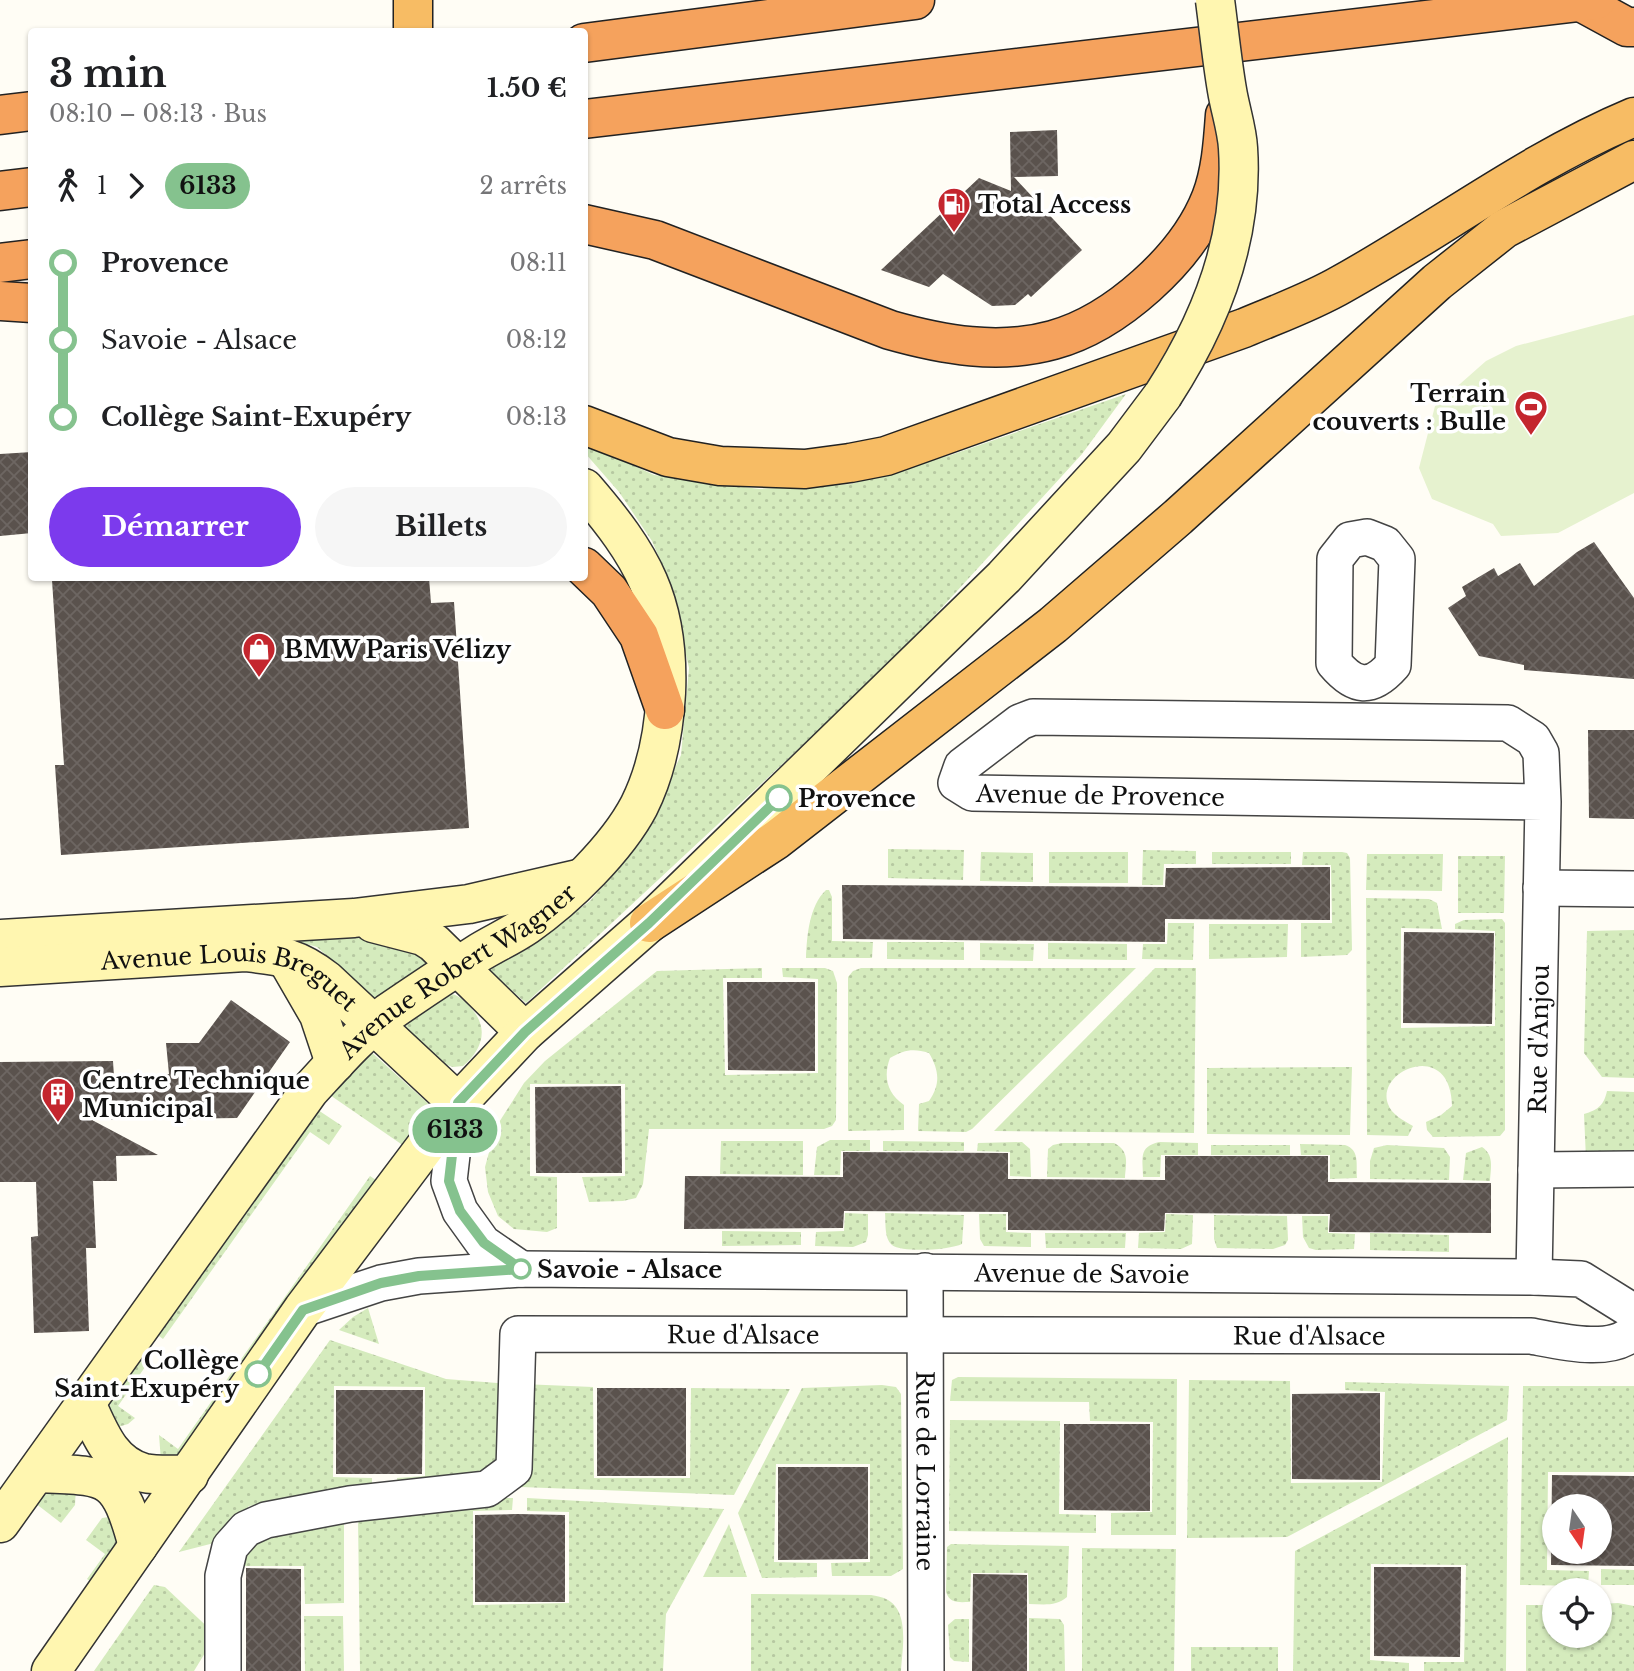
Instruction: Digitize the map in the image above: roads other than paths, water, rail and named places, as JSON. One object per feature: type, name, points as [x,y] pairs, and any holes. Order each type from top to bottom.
[{"type":"highway","points":[[413,0],[413,28]]},
{"type":"highway","points":[[588,42],[915,0]]},
{"type":"highway","points":[[588,118],[1590,1],[1627,27],[1634,27]]},
{"type":"highway","points":[[588,225],[655,240],[890,330],[928,341],[962,346],[1042,342],[1087,327],[1116,310],[1143,288],[1182,246],[1210,200],[1217,176],[1223,147],[1227,89]]},
{"type":"highway","points":[[0,115],[28,112]]},
{"type":"highway","points":[[588,427],[668,457],[720,466],[805,469],[886,456],[1296,307],[1340,286],[1536,167],[1634,117]]},
{"type":"highway","points":[[649,923],[776,840],[1053,625],[1178,517],[1437,282],[1504,229],[1634,160]]},
{"type":"highway","points":[[0,191],[28,188]]},
{"type":"highway","points":[[0,263],[28,260]]},
{"type":"highway","points":[[0,301],[28,303]]},
{"type":"highway","points":[[588,571],[625,611],[639,636],[665,710]]},
{"type":"main road","points":[[400,0],[404,28]]},
{"type":"main road","points":[[51,1671],[303,1310],[458,1103],[525,1032],[649,923],[1004,577],[1124,447],[1163,395],[1205,323],[1219,284],[1234,227],[1239,185],[1238,146],[1215,0]]},
{"type":"main road","name":"Avenue Robert Wagner","points":[[0,1523],[309,1091],[374,1026],[458,966],[524,927],[555,904],[612,845],[639,806],[659,746],[665,710],[667,662],[663,629],[655,597],[645,573],[618,528],[588,493]]},
{"type":"main road","points":[[354,918],[468,904],[580,879]]},
{"type":"main road","points":[[354,918],[423,936],[458,966],[525,1032]]},
{"type":"main road","name":"Avenue Louis Breguet","points":[[0,939],[354,918]]},
{"type":"main road","name":"Avenue Louis Breguet","points":[[0,967],[245,952],[285,957],[309,966],[458,1103]]},
{"type":"main road","points":[[285,957],[319,1015],[335,1063]]},
{"type":"main road","points":[[86,1403],[106,1446],[121,1461],[147,1474],[189,1475]]},
{"type":"main road","points":[[37,1473],[85,1475],[109,1483],[121,1495],[138,1546]]},
{"type":"street","points":[[1365,721],[1366,683]]},
{"type":"street","name":"Avenue de Provence","points":[[1033,717],[1508,723],[1533,739],[1541,753],[1543,802],[972,793],[956,783],[962,766],[1020,722],[1033,717]]},
{"type":"street","name":"Rue d'Anjou","points":[[1534,1277],[1543,802]]},
{"type":"street","points":[[1541,888],[1634,889]]},
{"type":"street","points":[[458,1103],[449,1181],[460,1211],[484,1243],[521,1269]]},
{"type":"street","points":[[1536,1170],[1634,1169]]},
{"type":"street","name":"Avenue de Savoie","points":[[303,1310],[381,1283],[419,1276],[521,1269],[1534,1277],[1581,1279],[1622,1305]]},
{"type":"street","name":"Rue de Lorraine","points":[[925,1271],[926,1671]]},
{"type":"street","name":"Rue d'Alsace","points":[[1531,1336],[1588,1322],[1597,1315],[1622,1305]]},
{"type":"street","name":"Rue d'Alsace","points":[[223,1671],[223,1576],[230,1547],[246,1529],[266,1520],[350,1504],[487,1489],[514,1469],[518,1334],[1531,1336],[1583,1345],[1614,1343],[1630,1336],[1634,1331]]},
{"type":"place","name":"Total Access","points":[[954,234]]},
{"type":"place","name":"Terrain couverts : Bulle","points":[[1531,437]]},
{"type":"place","name":"BMW Paris Vélizy","points":[[259,679]]},
{"type":"place","name":"Provence","points":[[779,798]]},
{"type":"place","name":"Centre Technique Municipal","points":[[58,1124]]},
{"type":"place","name":"Savoie - Alsace","points":[[521,1269]]},
{"type":"place","name":"Collège Saint-Exupéry","points":[[258,1374]]}]
